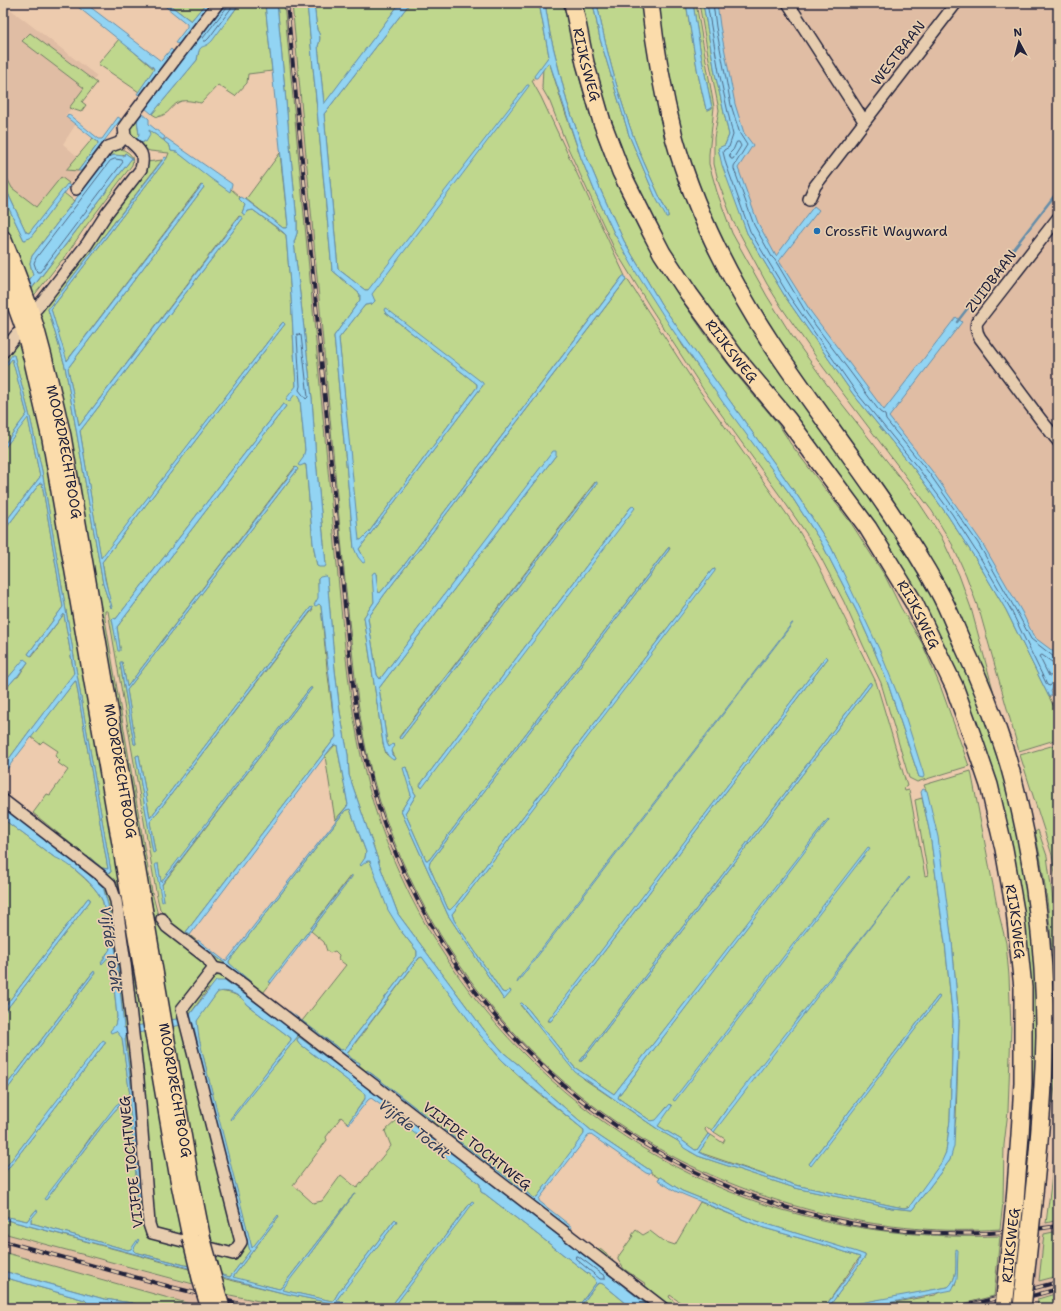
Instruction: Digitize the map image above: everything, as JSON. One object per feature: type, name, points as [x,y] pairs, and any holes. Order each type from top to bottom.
[{"type":"highway","name":"RIJKSWEG","points":[[573,3],[585,63],[602,122],[622,172],[662,252],[689,294],[736,358],[788,420],[868,528],[914,603],[954,686],[975,744],[988,785],[1004,850],[1015,911],[1023,988],[1023,1083],[1020,1135],[1004,1308]]},
{"type":"highway","name":"RIJKSWEG","points":[[650,3],[660,75],[675,139],[692,189],[711,235],[735,284],[770,341],[812,403],[892,514],[939,592],[979,681],[1002,741],[1013,778],[1037,899],[1044,983],[1045,1035],[1042,1106],[1022,1308]]},
{"type":"main road","name":"MOORDRECHTBOOG","points":[[3,238],[35,326],[53,391],[63,436],[186,1152],[201,1282],[209,1308]]},
{"type":"main road","name":"MOORDRECHTBOOG","points":[[3,272],[27,344],[50,439],[176,1164],[197,1239],[222,1308]]},
{"type":"street","points":[[37,308],[87,244],[107,213],[141,169],[143,162],[141,153],[138,148],[125,136],[124,127],[218,3]]},
{"type":"street","points":[[788,3],[864,121]]},
{"type":"street","name":"WESTBAAN","points":[[809,200],[815,186],[956,3]]},
{"type":"street","points":[[76,189],[108,147],[119,143],[125,136]]},
{"type":"street","name":"ZUIDBAAN","points":[[1058,218],[976,325],[978,334],[984,344],[1058,441]]},
{"type":"street","points":[[3,352],[17,334]]},
{"type":"street","name":"VIJFDE TOCHTWEG","points":[[3,800],[99,874],[110,884],[116,901],[125,963],[138,1079],[149,1224],[152,1233],[233,1254],[241,1242],[182,1009],[214,968]]},
{"type":"street","name":"VIJFDE TOCHTWEG","points":[[162,919],[167,927],[207,958],[214,968],[223,970],[255,993],[662,1308]]},
{"type":"shaded area","points":[[284,3],[292,3],[353,666],[393,838],[413,884],[443,939],[460,967],[482,997],[516,1036],[607,1116],[655,1147],[710,1175],[748,1191],[803,1209],[862,1222],[903,1228],[959,1231],[1000,1229],[1058,1220],[1058,1293],[1002,1308],[939,1308],[954,1306],[994,1296],[1000,1236],[916,1235],[861,1228],[784,1211],[731,1192],[687,1173],[652,1153],[602,1121],[582,1106],[524,1054],[477,1000],[447,959],[431,933],[402,878],[381,827],[367,784],[353,717],[343,629]]},
{"type":"shaded area","points":[[711,3],[1058,3],[1058,672],[1051,681],[975,545],[887,425],[750,221],[730,156]]},
{"type":"shaded area","points":[[6,6],[97,76],[65,116],[76,124],[63,144],[85,163],[29,236],[3,190],[3,7]]},
{"type":"shaded area","points":[[3,1233],[230,1295],[292,1308],[201,1307],[3,1252]]},
{"type":"green space","points":[[167,3],[206,3],[191,21]]},
{"type":"green space","points":[[240,3],[265,3],[272,71],[248,74],[247,83],[235,96],[218,85],[201,103],[181,101],[162,116],[157,117],[152,114],[197,60],[199,50],[202,46],[208,44]]},
{"type":"green space","points":[[277,3],[284,3],[343,629],[354,718],[362,762],[374,806],[402,878],[438,946],[483,1009],[535,1065],[594,1115],[658,1157],[728,1191],[801,1215],[825,1221],[899,1233],[949,1236],[1000,1236],[994,1296],[954,1306],[939,1308],[863,1308],[935,1295],[955,1285],[957,1277],[956,1252],[955,1275],[948,1287],[876,1301],[828,1308],[865,1255],[757,1221],[682,1191],[651,1173],[651,1171],[593,1132],[504,1053],[484,1030],[398,914],[380,866],[349,775],[348,755],[340,712],[335,670],[327,578],[318,579],[319,604],[321,606],[336,737],[186,932],[250,983],[229,963],[229,961],[344,812],[350,809],[366,852],[365,858],[361,865],[367,861],[370,861],[401,931],[417,951],[417,956],[345,1049],[341,1050],[302,1021],[346,965],[338,959],[339,955],[335,951],[330,953],[327,951],[324,942],[311,931],[352,876],[350,876],[263,993],[278,1004],[276,1007],[217,965],[170,926],[160,909],[108,611],[105,611],[105,619],[152,892],[159,919],[203,957],[208,968],[181,1004],[237,1238],[230,1250],[211,1242],[207,1232],[156,948],[155,923],[150,891],[142,867],[37,314],[147,162],[162,160],[48,309],[65,366],[103,584],[111,608],[102,562],[285,324],[282,323],[101,559],[80,431],[243,218],[239,216],[79,426],[68,368],[204,187],[201,185],[66,362],[51,309],[167,158],[169,153],[147,150],[131,135],[129,128],[132,121],[140,112],[142,113],[137,119],[139,135],[137,138],[142,143],[148,129],[163,140],[164,139],[164,141],[170,146],[171,151],[177,152],[230,191],[231,189],[240,197],[239,199],[245,205],[242,213],[245,215],[248,211],[253,210],[286,235],[291,296],[296,386],[295,394],[300,400],[305,450],[302,464],[306,465],[313,543],[317,566],[326,565],[312,398],[294,242],[297,233]],"holes":[[[283,404],[286,406],[117,627],[120,648],[112,619],[116,619]],[[295,467],[298,469],[127,690],[136,744],[134,744],[120,663],[122,662],[127,687]],[[311,607],[313,609],[150,822],[155,852],[153,852],[136,756],[139,755],[150,818]],[[310,688],[312,688],[162,885],[163,902],[156,865],[158,864],[161,883]]]},
{"type":"green space","points":[[292,3],[307,3],[332,270],[360,294],[360,300],[334,336],[354,548],[365,560],[359,549],[483,385],[385,312],[477,384],[477,387],[369,532],[361,540],[358,540],[339,338],[365,305],[372,304],[375,301],[368,290],[365,290],[338,269],[324,114],[410,3],[539,3],[549,56],[532,81],[541,97],[625,276],[622,277],[405,564],[380,593],[378,592],[376,574],[374,602],[364,617],[383,743],[386,754],[394,760],[395,759],[387,743],[379,688],[556,455],[553,452],[380,679],[377,675],[368,618],[384,595],[627,279],[699,390],[800,533],[817,562],[876,682],[907,786],[904,788],[905,791],[909,790],[925,876],[928,875],[915,800],[922,798],[930,833],[945,943],[953,1021],[950,1120],[946,1152],[942,1163],[910,1206],[904,1208],[795,1185],[699,1152],[711,1135],[723,1143],[725,1139],[714,1132],[728,1107],[712,1130],[706,1127],[705,1130],[708,1134],[697,1150],[695,1150],[658,1126],[667,1107],[656,1121],[651,1121],[618,1098],[829,819],[614,1094],[574,1067],[528,1009],[522,1003],[520,1005],[584,1079],[659,1130],[678,1141],[689,1151],[698,1156],[795,1188],[892,1208],[912,1210],[950,1160],[956,1117],[959,1021],[952,942],[924,785],[971,771],[997,906],[1006,943],[1009,976],[1011,1028],[1008,1111],[1004,1145],[1003,1202],[1000,1229],[958,1230],[915,1228],[873,1223],[832,1215],[790,1204],[750,1191],[710,1175],[672,1156],[616,1122],[565,1082],[518,1038],[476,988],[440,934],[409,877],[385,817],[367,754],[361,718],[344,567]],"holes":[[[595,482],[597,484],[401,739],[399,737]],[[631,507],[633,507],[421,787],[420,785]],[[668,548],[670,548],[430,862],[429,866],[448,909],[450,910],[712,570],[715,569],[452,914],[454,920],[502,992],[505,993],[510,990],[511,991],[504,1000],[448,915],[401,811],[411,795],[406,767],[416,795],[405,813],[426,860],[429,860]],[[826,656],[828,658],[551,1021],[548,1021]],[[870,682],[871,685],[582,1061],[580,1061]],[[938,996],[940,997],[810,1165],[809,1164]]]},
{"type":"green space","points":[[314,3],[400,3],[324,105],[318,46],[320,36],[317,30]]},
{"type":"green space","points":[[545,3],[564,3],[576,64],[593,123],[614,178],[640,231],[686,307],[715,348],[778,425],[851,523],[885,576],[901,608],[922,643],[941,688],[969,766],[917,782],[909,778],[881,683],[844,602],[821,558],[781,497],[703,389],[615,250],[568,148],[550,102],[542,88],[543,67],[549,61],[581,158],[614,233],[683,346],[790,494],[821,542],[857,612],[887,681],[919,777],[901,703],[831,547],[799,498],[661,304],[624,241],[583,148],[567,102],[550,34]]},
{"type":"green space","points":[[579,3],[593,3],[600,39],[629,135],[655,196],[668,217],[638,149],[620,97],[611,66],[597,3],[642,3],[687,193],[907,547],[960,648],[1007,778],[1032,901],[1039,1042],[1027,1200],[1020,1199],[1014,871],[914,588],[874,523],[685,278],[638,193],[601,97]]},
{"type":"green space","points":[[658,3],[686,3],[698,74],[706,109],[708,110],[712,108],[701,55],[693,3],[696,3],[714,107],[709,164],[717,192],[732,233],[767,296],[790,333],[828,386],[916,498],[941,536],[959,575],[971,608],[998,708],[969,636],[935,566],[908,522],[878,478],[783,347],[750,293],[720,237],[701,193],[679,124],[664,54]]},
{"type":"green space","points":[[699,3],[703,3],[715,73],[729,135],[725,145],[718,149],[747,233],[786,298],[853,394],[915,470],[948,516],[977,561],[1006,610],[1058,715],[1058,739],[1019,751],[980,613],[966,575],[952,544],[932,511],[823,367],[782,308],[767,284],[733,221],[719,184],[714,164],[714,138],[719,110]]},
{"type":"green space","points":[[30,33],[97,83],[82,102],[86,105],[81,112],[69,108],[84,88],[22,41]]},
{"type":"green space","points":[[119,39],[154,69],[139,92],[98,64]]},
{"type":"green space","points":[[93,138],[98,142],[98,144],[78,171],[66,170]]},
{"type":"green space","points":[[120,148],[132,156],[133,162],[132,165],[86,226],[63,260],[32,298],[31,290],[132,158],[125,153],[122,156],[112,155],[80,193],[106,154]]},
{"type":"green space","points":[[280,153],[288,225],[286,228],[283,228],[246,199]]},
{"type":"green space","points":[[3,170],[12,188],[37,207],[61,177],[69,183],[29,233],[26,232],[3,183]]},
{"type":"green space","points":[[64,193],[74,201],[32,256],[30,263],[33,275],[28,282],[3,227],[3,196],[24,240],[34,233]]},
{"type":"green space","points":[[20,336],[36,395],[130,930],[132,964],[183,1239],[156,1230],[154,1224],[118,900],[81,857],[81,852],[33,813],[47,794],[50,795],[68,770],[58,763],[60,761],[55,756],[58,751],[43,741],[40,744],[31,737],[76,681],[108,869],[102,868],[88,856],[107,873],[111,872],[42,471],[14,355],[3,367],[3,359]]},
{"type":"green space","points":[[12,358],[27,414],[3,446],[3,370]]},
{"type":"green space","points":[[28,417],[40,477],[3,525],[3,450]]},
{"type":"green space","points":[[40,483],[42,483],[63,607],[28,654],[32,656],[64,614],[74,674],[3,767],[3,692],[16,677],[18,677],[28,662],[14,671],[3,684],[3,532]]},
{"type":"green space","points":[[1058,744],[1058,891],[1052,855],[1020,755]]},
{"type":"green space","points":[[335,745],[337,745],[348,805],[335,820],[325,756]]},
{"type":"green space","points":[[14,815],[97,875],[111,895],[127,1024],[127,1029],[124,1029],[117,960],[108,905],[103,887],[71,866],[93,887],[103,902],[110,950],[102,964],[111,954],[117,1017],[115,1026],[110,1031],[116,1031],[122,1037],[130,1095],[126,1097],[92,1135],[46,1200],[106,1121],[124,1100],[130,1096],[137,1186],[136,1202],[139,1211],[140,1189],[132,1096],[125,1040],[126,1035],[128,1034],[146,1232],[149,1236],[185,1245],[189,1266],[31,1223],[31,1219],[37,1211],[36,1210],[27,1221],[3,1216],[3,1175],[106,1042],[3,1171],[3,1095],[95,973],[93,972],[3,1090],[3,1014],[90,901],[88,898],[3,1009],[3,852],[8,846],[6,845],[3,848],[3,819],[54,857]]},
{"type":"green space","points":[[1038,830],[1047,856],[1058,938],[1058,1059],[1053,1103],[1055,1020],[1053,973],[1050,925],[1044,878],[1035,832]]},
{"type":"green space","points":[[420,957],[425,960],[471,1023],[501,1059],[531,1087],[584,1130],[584,1135],[537,1197],[534,1198],[433,1122],[367,1070],[366,1071],[359,1065],[360,1063],[352,1059],[347,1054]]},
{"type":"green space","points":[[223,975],[243,989],[242,993],[208,989],[188,1017],[187,1009],[215,976]]},
{"type":"green space","points":[[219,991],[231,993],[245,999],[246,1004],[291,1038],[230,1120],[298,1036],[281,1021],[247,996],[249,994],[397,1108],[395,1110],[299,1037],[297,1040],[300,1044],[364,1093],[366,1097],[348,1123],[341,1117],[326,1137],[327,1140],[293,1185],[313,1203],[322,1201],[341,1175],[357,1188],[391,1146],[385,1131],[399,1118],[401,1122],[480,1184],[481,1192],[595,1279],[596,1283],[577,1308],[393,1308],[472,1201],[391,1308],[363,1307],[337,1301],[347,1285],[397,1221],[395,1219],[334,1300],[332,1301],[281,1290],[310,1254],[355,1193],[281,1288],[279,1289],[234,1278],[233,1277],[279,1216],[252,1249],[197,1030],[197,1020]]},
{"type":"green space","points":[[189,1023],[193,1023],[194,1026],[208,1089],[250,1251],[230,1277],[221,1275],[215,1253],[245,1246]]},
{"type":"green space","points":[[402,1112],[660,1308],[651,1308],[401,1115]]},
{"type":"green space","points":[[1058,1117],[1058,1220],[1046,1223],[1051,1184]]},
{"type":"green space","points":[[700,1202],[764,1228],[860,1257],[824,1308],[688,1308],[670,1295],[669,1297],[681,1308],[667,1308],[598,1253],[597,1250],[599,1248],[612,1259],[612,1261],[645,1286],[646,1284],[624,1269],[618,1260],[618,1257],[633,1236],[632,1235],[636,1230],[643,1235],[650,1231],[663,1241],[675,1245]]},
{"type":"green space","points":[[3,1219],[189,1269],[193,1284],[3,1233]]},
{"type":"green space","points":[[1058,1231],[1058,1276],[1039,1281],[1044,1234]]},
{"type":"green space","points":[[3,1252],[202,1308],[147,1308],[132,1303],[104,1299],[3,1271]]},
{"type":"green space","points":[[3,1277],[90,1302],[116,1308],[3,1308]]},
{"type":"green space","points":[[222,1278],[354,1308],[292,1308],[230,1295],[227,1294]]},
{"type":"green space","points":[[600,1283],[632,1308],[579,1308],[597,1284]]},
{"type":"green space","points":[[1058,1293],[1058,1308],[1037,1308],[1038,1299]]},
{"type":"water","points":[[73,3],[85,3],[161,61],[171,49],[173,51],[140,95],[137,94],[154,69],[153,67]]},
{"type":"water","points":[[161,3],[167,3],[191,21],[206,3],[212,3],[179,44],[175,43],[187,27],[187,24]]},
{"type":"water","points":[[225,3],[240,3],[212,41],[200,48],[197,60],[152,114],[145,108]]},
{"type":"water","points":[[265,3],[277,3],[297,222],[297,233],[294,242],[312,398],[325,567],[317,566],[313,543],[306,465],[298,465],[303,458],[305,450],[300,400],[295,394],[289,402],[286,399],[296,386],[286,235],[253,210],[248,211],[245,215],[242,213],[245,205],[239,199],[241,197],[245,199],[283,228],[286,228],[288,225]]},
{"type":"water","points":[[307,3],[314,3],[317,30],[320,36],[318,46],[324,104],[400,3],[410,3],[324,114],[338,269],[365,290],[368,290],[527,85],[529,85],[372,294],[375,301],[372,304],[365,305],[339,338],[359,540],[361,540],[369,532],[477,387],[477,384],[385,312],[385,308],[483,383],[359,549],[365,560],[363,563],[358,557],[354,548],[334,336],[360,300],[360,294],[332,270]]},
{"type":"water","points":[[539,3],[545,3],[550,34],[567,102],[583,148],[624,241],[661,304],[799,498],[831,547],[880,651],[901,703],[923,772],[923,778],[919,777],[887,681],[874,650],[857,612],[821,542],[790,494],[724,404],[672,329],[637,274],[614,233],[595,192],[581,158],[550,64],[548,63],[537,78],[534,76],[549,56]]},
{"type":"water","points":[[593,3],[597,3],[611,66],[630,127],[668,217],[666,217],[655,196],[629,135],[600,39]]},
{"type":"water","points":[[686,3],[693,3],[701,55],[712,108],[708,110],[706,109],[698,74]]},
{"type":"water","points":[[703,3],[717,3],[735,104],[744,133],[753,145],[738,168],[758,223],[776,256],[814,206],[819,210],[779,261],[811,312],[884,410],[956,317],[962,322],[889,417],[932,471],[981,541],[1022,612],[1034,637],[1058,655],[1058,682],[1051,691],[1052,695],[1049,697],[1006,610],[948,516],[915,470],[853,394],[786,298],[747,233],[722,165],[718,148],[725,145],[729,135],[715,73]]},
{"type":"water","points":[[142,113],[149,119],[149,124],[165,137],[163,140],[149,130],[150,135],[146,142],[144,141],[143,143],[136,138],[139,135],[137,119]]},
{"type":"water","points":[[68,114],[99,139],[102,139],[118,117],[121,119],[81,171],[78,171],[98,142],[66,117]]},
{"type":"water","points":[[166,138],[232,184],[230,192],[177,152],[171,151],[170,146],[164,141]]},
{"type":"water","points":[[125,153],[132,158],[31,289],[28,282],[33,275],[30,263],[32,256],[108,157],[115,155],[124,156]]},
{"type":"water","points":[[165,157],[167,158],[51,309],[67,361],[202,185],[204,187],[68,368],[79,426],[240,216],[243,218],[80,431],[101,558],[283,322],[285,324],[102,562],[111,608],[103,584],[65,366],[48,309]]},
{"type":"water","points":[[3,183],[26,232],[29,233],[67,184],[70,186],[30,238],[24,240],[3,196]]},
{"type":"water","points":[[623,276],[625,276],[626,280],[384,595],[368,618],[377,675],[380,679],[553,451],[556,451],[556,455],[379,688],[387,743],[389,747],[393,744],[395,746],[391,751],[395,758],[394,760],[387,753],[383,743],[364,617],[374,602],[372,575],[375,572],[378,592],[380,593],[405,564]]},
{"type":"water","points":[[12,355],[14,355],[42,471],[111,872],[108,873],[86,857],[87,856],[102,868],[108,869],[76,681],[3,774],[3,767],[74,673],[64,614],[31,656],[28,654],[63,607],[42,483],[40,483],[3,532],[3,525],[40,477],[28,418],[3,450],[3,446],[27,414],[12,359],[3,370],[3,367]]},
{"type":"water","points":[[283,404],[286,406],[117,627],[120,648],[120,651],[118,651],[112,619],[116,619]]},
{"type":"water","points":[[296,467],[298,469],[127,690],[136,744],[134,744],[120,662],[122,662],[127,687]]},
{"type":"water","points":[[596,482],[597,484],[400,739],[399,738]]},
{"type":"water","points":[[633,506],[635,508],[422,788],[420,785]]},
{"type":"water","points":[[669,547],[669,550],[430,862],[429,866],[448,909],[450,910],[712,570],[715,569],[715,571],[452,914],[454,920],[502,992],[505,993],[510,990],[511,992],[504,1000],[448,915],[401,811],[411,795],[403,768],[406,767],[416,795],[405,813],[426,860],[429,860]]},
{"type":"water","points":[[325,576],[327,577],[335,670],[340,712],[348,755],[349,775],[398,914],[484,1030],[504,1053],[593,1132],[651,1171],[649,1174],[646,1173],[591,1135],[588,1136],[539,1199],[539,1201],[572,1227],[571,1229],[442,1130],[443,1129],[534,1198],[537,1197],[584,1134],[584,1130],[502,1060],[480,1035],[422,957],[419,958],[347,1053],[352,1059],[360,1063],[359,1067],[288,1012],[289,1011],[341,1050],[345,1049],[417,956],[417,951],[401,931],[388,910],[370,861],[367,861],[361,866],[360,865],[365,858],[366,852],[350,809],[344,812],[229,961],[229,963],[251,982],[197,942],[198,940],[225,961],[227,960],[348,805],[337,745],[334,745],[331,748],[190,935],[186,932],[336,737],[321,606],[319,604],[316,606],[314,605],[318,598],[318,579]]},
{"type":"water","points":[[311,607],[313,608],[150,822],[155,852],[153,853],[136,756],[139,755],[150,818]]},
{"type":"water","points":[[793,623],[517,983],[519,978]]},
{"type":"water","points":[[826,656],[828,658],[551,1021],[549,1021],[549,1019]]},
{"type":"water","points":[[24,659],[28,662],[3,692],[3,684]]},
{"type":"water","points":[[870,682],[871,685],[582,1061],[580,1061]]},
{"type":"water","points":[[310,688],[312,688],[162,884],[164,901],[162,902],[155,864],[158,864],[161,882]]},
{"type":"water","points":[[923,789],[927,791],[938,837],[952,942],[959,1021],[954,1146],[950,1160],[912,1210],[892,1208],[795,1188],[698,1156],[684,1148],[678,1141],[659,1130],[575,1072],[520,1004],[522,1003],[528,1009],[574,1067],[614,1094],[828,819],[829,820],[618,1098],[651,1121],[656,1120],[670,1104],[672,1106],[658,1126],[695,1150],[697,1150],[708,1134],[711,1135],[699,1152],[709,1157],[795,1185],[893,1206],[904,1208],[909,1207],[941,1163],[946,1152],[950,1120],[953,1021],[945,943],[930,834],[921,792]]},
{"type":"water","name":"Vijfde Tocht","points":[[3,806],[103,887],[108,905],[117,960],[124,1028],[188,1017],[216,981],[226,981],[281,1021],[298,1036],[231,1120],[230,1119],[291,1040],[291,1038],[246,1004],[237,995],[224,991],[217,993],[197,1021],[199,1038],[208,1076],[252,1248],[278,1215],[279,1216],[233,1277],[279,1289],[281,1288],[355,1193],[282,1290],[332,1301],[334,1300],[395,1219],[397,1221],[337,1301],[370,1308],[354,1308],[283,1293],[3,1219],[3,1216],[27,1221],[36,1210],[38,1211],[31,1219],[31,1223],[128,1250],[131,1249],[138,1239],[139,1240],[133,1250],[135,1252],[230,1277],[250,1251],[208,1089],[193,1023],[126,1035],[125,1040],[132,1093],[139,1182],[139,1211],[136,1210],[137,1186],[129,1096],[106,1121],[46,1200],[44,1199],[116,1105],[130,1095],[122,1038],[116,1031],[111,1033],[110,1031],[115,1025],[117,1017],[111,954],[102,964],[101,963],[110,949],[103,902],[89,882],[68,864],[54,857],[3,819]]},
{"type":"water","points":[[868,847],[870,848],[675,1101],[673,1100]]},
{"type":"water","points":[[352,875],[271,983],[269,982]]},
{"type":"water","points":[[895,895],[714,1132],[712,1130],[728,1107]]},
{"type":"water","points":[[88,898],[90,901],[3,1014],[3,1009]]},
{"type":"water","points":[[94,971],[95,973],[3,1095],[3,1090]]},
{"type":"water","points":[[938,996],[940,997],[811,1166],[809,1164]]},
{"type":"water","name":"Vijfde Tocht","points":[[299,1037],[394,1108],[401,1115],[651,1308],[632,1308],[600,1283],[597,1284],[579,1308],[577,1308],[596,1283],[595,1279],[481,1192],[480,1184],[400,1122],[399,1118],[371,1098],[349,1124],[348,1123],[365,1099],[365,1094],[300,1044],[297,1040]]},
{"type":"water","points":[[103,1040],[106,1042],[3,1175],[3,1171]]},
{"type":"water","points":[[367,1070],[433,1121],[432,1123],[365,1072]]},
{"type":"water","points":[[660,1177],[682,1191],[757,1221],[857,1252],[865,1255],[865,1257],[828,1308],[824,1308],[857,1264],[860,1257],[764,1228],[675,1191],[659,1181],[658,1179]]},
{"type":"water","points":[[472,1201],[474,1202],[393,1308],[391,1308],[395,1301]]},
{"type":"water","points":[[956,1249],[958,1250],[957,1279],[952,1290],[863,1308],[832,1308],[948,1287],[954,1279],[956,1269]]},
{"type":"water","points":[[3,1271],[104,1299],[132,1303],[147,1308],[116,1308],[98,1303],[88,1303],[85,1300],[3,1277]]},
{"type":"waterway","points":[[957,322],[1058,191]]},
{"type":"railway","points":[[287,3],[350,658],[357,715],[368,771],[385,826],[396,854],[444,947],[506,1029],[579,1098],[662,1155],[754,1197],[851,1223],[953,1233],[1058,1226]]},
{"type":"railway","points":[[3,1241],[171,1287],[257,1308]]},
{"type":"railway","points":[[958,1308],[1058,1282]]},
{"type":"railway","points":[[1009,1302],[1058,1289]]},
{"type":"place","name":"CrossFit Wayward","points":[[817,231]]}]
